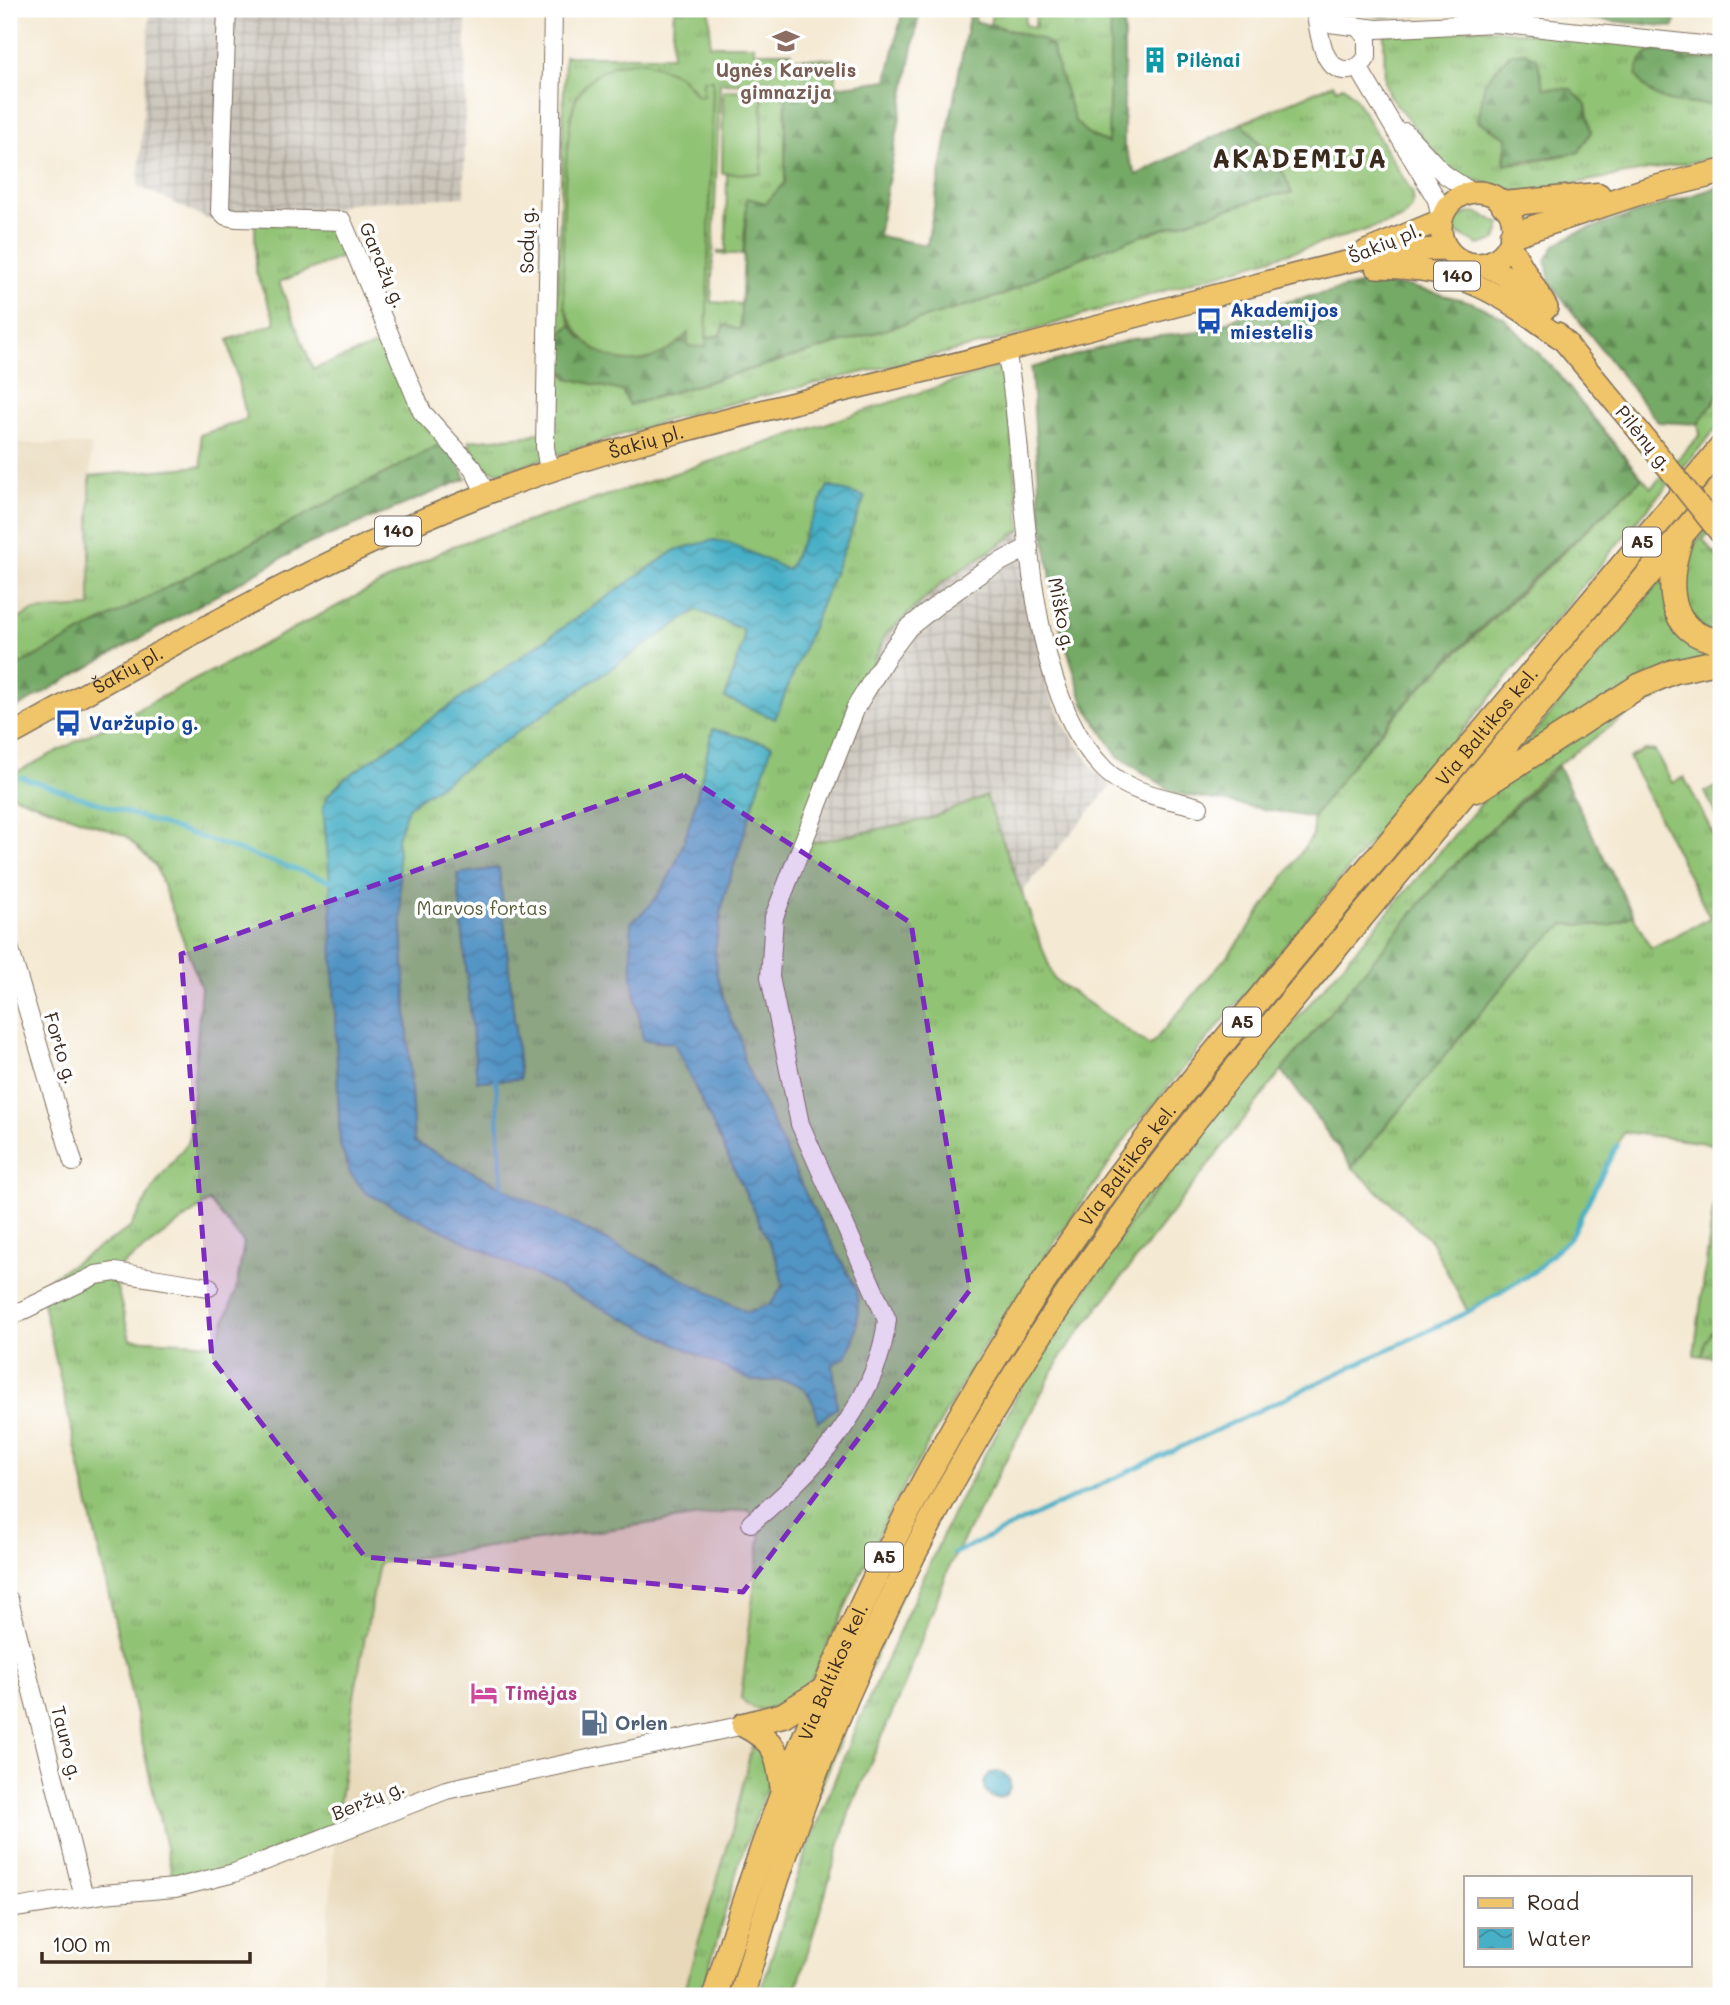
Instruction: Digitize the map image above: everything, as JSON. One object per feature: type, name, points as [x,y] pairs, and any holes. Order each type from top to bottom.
[{"type":"highway","points":[[1511,240],[1647,190],[1721,172]]},
{"type":"highway","points":[[1503,204],[1647,190]]},
{"type":"highway","name":"Via Baltikos kel.","points":[[715,1996],[783,1790],[825,1688],[890,1545],[1009,1336],[1074,1237],[1146,1141],[1306,942],[1721,448]]},
{"type":"highway","name":"Via Baltikos kel.","points":[[742,1996],[766,1913],[828,1745],[902,1581],[970,1451],[1023,1363],[1100,1246],[1175,1146],[1452,807],[1721,488]]},
{"type":"highway","points":[[1683,534],[1671,579],[1671,595],[1681,618],[1695,632],[1721,641]]},
{"type":"highway","points":[[1452,807],[1581,720],[1639,686],[1675,671],[1721,661]]},
{"type":"highway","points":[[744,1725],[783,1715],[825,1688]]},
{"type":"highway","points":[[744,1725],[766,1737],[774,1747],[783,1790]]},
{"type":"main road","points":[[1441,220],[1441,235],[1447,249],[1459,259],[1482,264],[1498,257],[1511,240],[1511,218],[1503,204],[1489,194],[1471,192]]},
{"type":"main road","name":"140","points":[[1441,220],[1455,199],[1471,192]]},
{"type":"main road","name":"Šakių pl.","points":[[1328,266],[1441,220]]},
{"type":"main road","name":"Pilėnų g.","points":[[1511,240],[1567,343]]},
{"type":"main road","name":"Šakių pl.","points":[[9,736],[327,564],[486,494],[549,471],[755,412],[1006,351],[1328,266],[1419,250],[1447,249]]},
{"type":"main road","name":"Pilėnų g.","points":[[1482,264],[1504,275],[1567,343],[1721,534]]},
{"type":"main road","name":"140","points":[[1328,266],[1412,267],[1456,276],[1481,285],[1514,304],[1567,343]]},
{"type":"street","name":"Garažų g.","points":[[227,9],[220,209],[226,216],[236,218],[342,221],[422,412],[473,468],[486,494]]},
{"type":"street","name":"Sodų g.","points":[[549,471],[545,447],[553,9]]},
{"type":"street","points":[[1313,10],[1329,23],[1348,25],[1367,36],[1489,23],[1721,47]]},
{"type":"street","points":[[1313,10],[1324,53],[1334,67],[1342,70],[1358,67],[1367,57],[1373,36]]},
{"type":"street","points":[[1324,45],[1329,32],[1348,25]]},
{"type":"street","points":[[1358,67],[1437,200],[1441,220]]},
{"type":"street","points":[[1381,107],[1444,174],[1471,192]]},
{"type":"street","name":"Miško g.","points":[[1006,351],[1029,547],[1047,655],[1075,727],[1106,771],[1142,791],[1199,807]]},
{"type":"street","points":[[751,1523],[798,1482],[843,1429],[873,1374],[884,1342],[887,1320],[800,1124],[770,977],[774,917],[856,707],[887,656],[908,628],[942,601],[985,570],[1029,547]]},
{"type":"street","name":"Forto g.","points":[[9,947],[73,1162]]},
{"type":"street","points":[[9,1317],[96,1275],[115,1272],[209,1287]]},
{"type":"street","name":"Tauro g.","points":[[9,1600],[85,1897]]},
{"type":"street","name":"Beržų g.","points":[[9,1909],[85,1897],[175,1888],[234,1873],[446,1790],[564,1762],[744,1725]]},
{"type":"highlighted area","points":[[684,775],[911,923],[970,1290],[743,1592],[365,1557],[212,1359],[181,954]]},
{"type":"shaded area","points":[[150,9],[452,9],[466,19],[464,197],[346,203],[313,224],[212,221],[138,186]]},
{"type":"shaded area","points":[[9,443],[91,445],[90,607],[33,611],[9,624]]},
{"type":"shaded area","points":[[1021,530],[1025,567],[1047,686],[1063,723],[1091,765],[1111,786],[1022,892],[986,796],[928,819],[800,846],[885,635],[944,581]]},
{"type":"shaded area","points":[[748,1509],[762,1522],[741,1698],[761,1711],[731,1835],[682,1996],[323,1996],[335,1836],[354,1696],[379,1563]]},
{"type":"green space","points":[[674,9],[710,10],[710,45],[754,45],[754,52],[791,52],[792,58],[834,59],[836,87],[794,83],[786,88],[785,182],[766,204],[747,198],[743,254],[718,254],[718,251],[726,251],[727,173],[761,174],[763,84],[720,83],[711,302],[742,304],[740,330],[706,338],[713,81],[703,97],[698,97],[689,84],[596,75],[577,97],[571,114],[565,307],[571,325],[556,337],[565,56],[672,56]]},
{"type":"green space","points":[[903,9],[920,9],[878,236],[927,245],[970,12],[976,13],[975,21],[1040,39],[1051,45],[1075,121],[1087,134],[1108,143],[1111,11],[1107,9],[1120,9],[1124,17],[1124,146],[1136,175],[1242,123],[1281,168],[1292,193],[1268,196],[1101,250],[1036,277],[1006,294],[629,405],[622,391],[568,378],[557,365],[556,337],[571,325],[582,339],[679,343],[689,332],[706,346],[706,338],[719,336],[725,325],[740,330],[747,198],[766,203],[785,182],[786,88],[793,83],[836,87],[887,80]]},
{"type":"green space","points":[[1004,9],[1026,9],[1025,25],[1035,27],[1036,9],[1111,11],[1109,143],[1087,134],[1075,121],[1040,39],[990,24],[992,13],[1003,14]]},
{"type":"green space","points":[[1348,9],[1486,9],[1381,17]]},
{"type":"green space","points":[[1501,9],[1581,9],[1580,18]]},
{"type":"green space","points":[[1581,9],[1676,9],[1674,27],[1580,18]]},
{"type":"green space","points":[[1480,28],[1721,53],[1721,61],[1685,59],[1666,52],[1696,103],[1721,105],[1721,157],[1521,193],[1479,181],[1456,179],[1389,95],[1385,83],[1384,34]],"holes":[[[1510,54],[1537,59],[1543,88],[1579,152],[1528,163],[1504,164],[1507,137],[1478,121],[1485,83]]]},
{"type":"green space","points":[[1525,52],[1537,59],[1544,88],[1571,89],[1586,104],[1591,132],[1579,152],[1504,164],[1507,137],[1478,121],[1485,82],[1510,54]]},
{"type":"green space","points":[[1650,52],[1666,52],[1685,59],[1721,61],[1721,105],[1672,102],[1653,94],[1636,75],[1641,59]]},
{"type":"green space","points":[[644,61],[679,75],[698,97],[703,96],[703,80],[713,80],[706,347],[688,346],[688,333],[671,348],[654,357],[636,361],[618,359],[602,353],[587,342],[575,327],[565,307],[564,199],[572,113],[577,97],[597,74],[624,63]]},
{"type":"green space","points":[[1333,84],[1337,89],[1343,86],[1353,95],[1413,194],[1412,208],[1402,219],[1004,339],[695,412],[501,472],[483,467],[473,454],[469,441],[528,436],[555,427],[557,365],[568,378],[622,391],[630,405],[1006,294],[1036,277],[1101,250],[1268,196],[1292,193],[1281,168],[1242,123]]},
{"type":"green space","points":[[723,90],[762,91],[761,174],[722,173]]},
{"type":"green space","points":[[1721,186],[1721,391],[1698,424],[1658,422],[1550,283],[1546,260],[1555,245],[1576,233]]},
{"type":"green space","points":[[1467,213],[1478,213],[1501,224],[1496,240],[1479,245],[1454,232],[1457,220]]},
{"type":"green space","points":[[255,223],[313,224],[343,235],[347,255],[279,282],[313,369],[385,342],[443,443],[9,670],[9,624],[33,611],[90,607],[90,476],[202,466],[200,435],[247,419],[228,340],[276,323],[256,272]]},
{"type":"green space","points":[[1363,284],[1407,286],[1471,302],[1503,317],[1552,367],[1642,478],[1425,683],[1385,726],[1313,818],[1175,793],[1118,756],[1084,704],[1056,612],[1041,515],[1031,368],[1132,339],[1191,333],[1226,323],[1251,310]]},
{"type":"green space","name":"Marvos fortas","points":[[1004,365],[1021,530],[944,581],[885,635],[802,845],[928,819],[986,796],[1054,979],[1150,1046],[1240,941],[1313,835],[1313,818],[1341,777],[1421,687],[1642,478],[1651,488],[1700,435],[1698,424],[1721,391],[1721,423],[1619,542],[1129,1134],[983,1347],[889,1513],[808,1687],[775,1708],[757,1709],[741,1698],[762,1522],[748,1509],[379,1563],[354,1696],[335,1836],[175,1888],[39,1285],[130,1228],[158,1180],[189,1141],[201,988],[156,866],[126,836],[9,794],[9,776],[453,546]],"holes":[[[209,1201],[244,1243],[236,1290],[216,1344],[130,1339],[113,1272]]]},
{"type":"green space","points":[[443,443],[458,460],[466,479],[304,546],[9,712],[9,670]]},
{"type":"green space","points":[[1721,461],[1721,473],[1575,647],[971,1430],[733,1996],[726,1996],[742,1940],[895,1562],[991,1383],[1058,1282],[1213,1070]]},
{"type":"green space","points":[[1721,508],[1721,519],[1703,540],[1721,561],[1721,634],[1702,629],[1680,598],[1684,559]]},
{"type":"green space","points":[[1663,578],[1721,650],[1521,749]]},
{"type":"green space","points":[[1721,666],[1721,675],[1686,683],[1631,712],[1549,771],[1445,874],[1282,1070],[1061,1356],[950,1565],[906,1681],[850,1810],[797,1988],[804,1996],[759,1996],[800,1868],[850,1741],[954,1510],[1024,1383],[1126,1229],[1257,1065],[1492,791],[1628,701]]},
{"type":"green space","points":[[1645,750],[1655,751],[1672,783],[1684,777],[1721,849],[1721,1145],[1624,1132],[1571,1236],[1535,1271],[1468,1312],[1431,1241],[1352,1167],[1531,952],[1565,924],[1610,926],[1633,915],[1651,948],[1710,918],[1629,758]]},
{"type":"green space","points":[[1558,766],[1633,915],[1610,926],[1565,924],[1531,952],[1352,1167],[1282,1070],[1445,874]]},
{"type":"green space","points":[[1721,785],[1721,826],[1705,792]]},
{"type":"green space","points":[[1719,1165],[1721,1321],[1705,1342],[1702,1356],[1694,1355]]},
{"type":"green space","points":[[1721,1321],[1721,1359],[1702,1356],[1705,1342]]},
{"type":"green space","points":[[754,1737],[773,1765],[769,1783],[740,1860],[701,1996],[682,1996],[731,1835]]},
{"type":"water","points":[[828,486],[865,497],[775,719],[725,698],[743,642],[743,630],[697,610],[409,806],[397,838],[414,1142],[747,1312],[771,1304],[783,1285],[777,1259],[674,1043],[643,1040],[632,976],[631,922],[649,906],[676,861],[694,807],[713,729],[772,745],[724,898],[715,949],[717,975],[730,1018],[740,1036],[744,1062],[810,1203],[857,1290],[858,1315],[854,1339],[846,1357],[833,1364],[837,1407],[818,1422],[810,1397],[797,1385],[778,1381],[752,1381],[366,1193],[350,1173],[340,1145],[330,881],[323,807],[328,795],[344,779],[675,550],[714,540],[730,543],[788,570]]},
{"type":"water","points":[[499,868],[520,1079],[477,1081],[457,874]]},
{"type":"water","points":[[997,1772],[1006,1776],[1010,1785],[1006,1794],[997,1798],[988,1794],[984,1785],[988,1776]]},
{"type":"waterway","points":[[21,777],[330,881]]},
{"type":"waterway","points":[[496,1080],[502,1186]]},
{"type":"waterway","points":[[953,1554],[1468,1312],[1535,1271],[1571,1236],[1617,1145]]},
{"type":"place","name":"Ugnės Karvelis gimnazija","points":[[786,41]]},
{"type":"place","name":"Pilėnai","points":[[1155,60]]},
{"type":"place","name":"Akademijos miestelis","points":[[1209,321]]},
{"type":"place","name":"Varžupio g.","points":[[68,723]]},
{"type":"place","name":"Timėjas","points":[[484,1693]]},
{"type":"place","name":"Orlen","points":[[594,1723]]},
{"type":"district","name":"AKADEMIJA","points":[[1300,159]]}]
